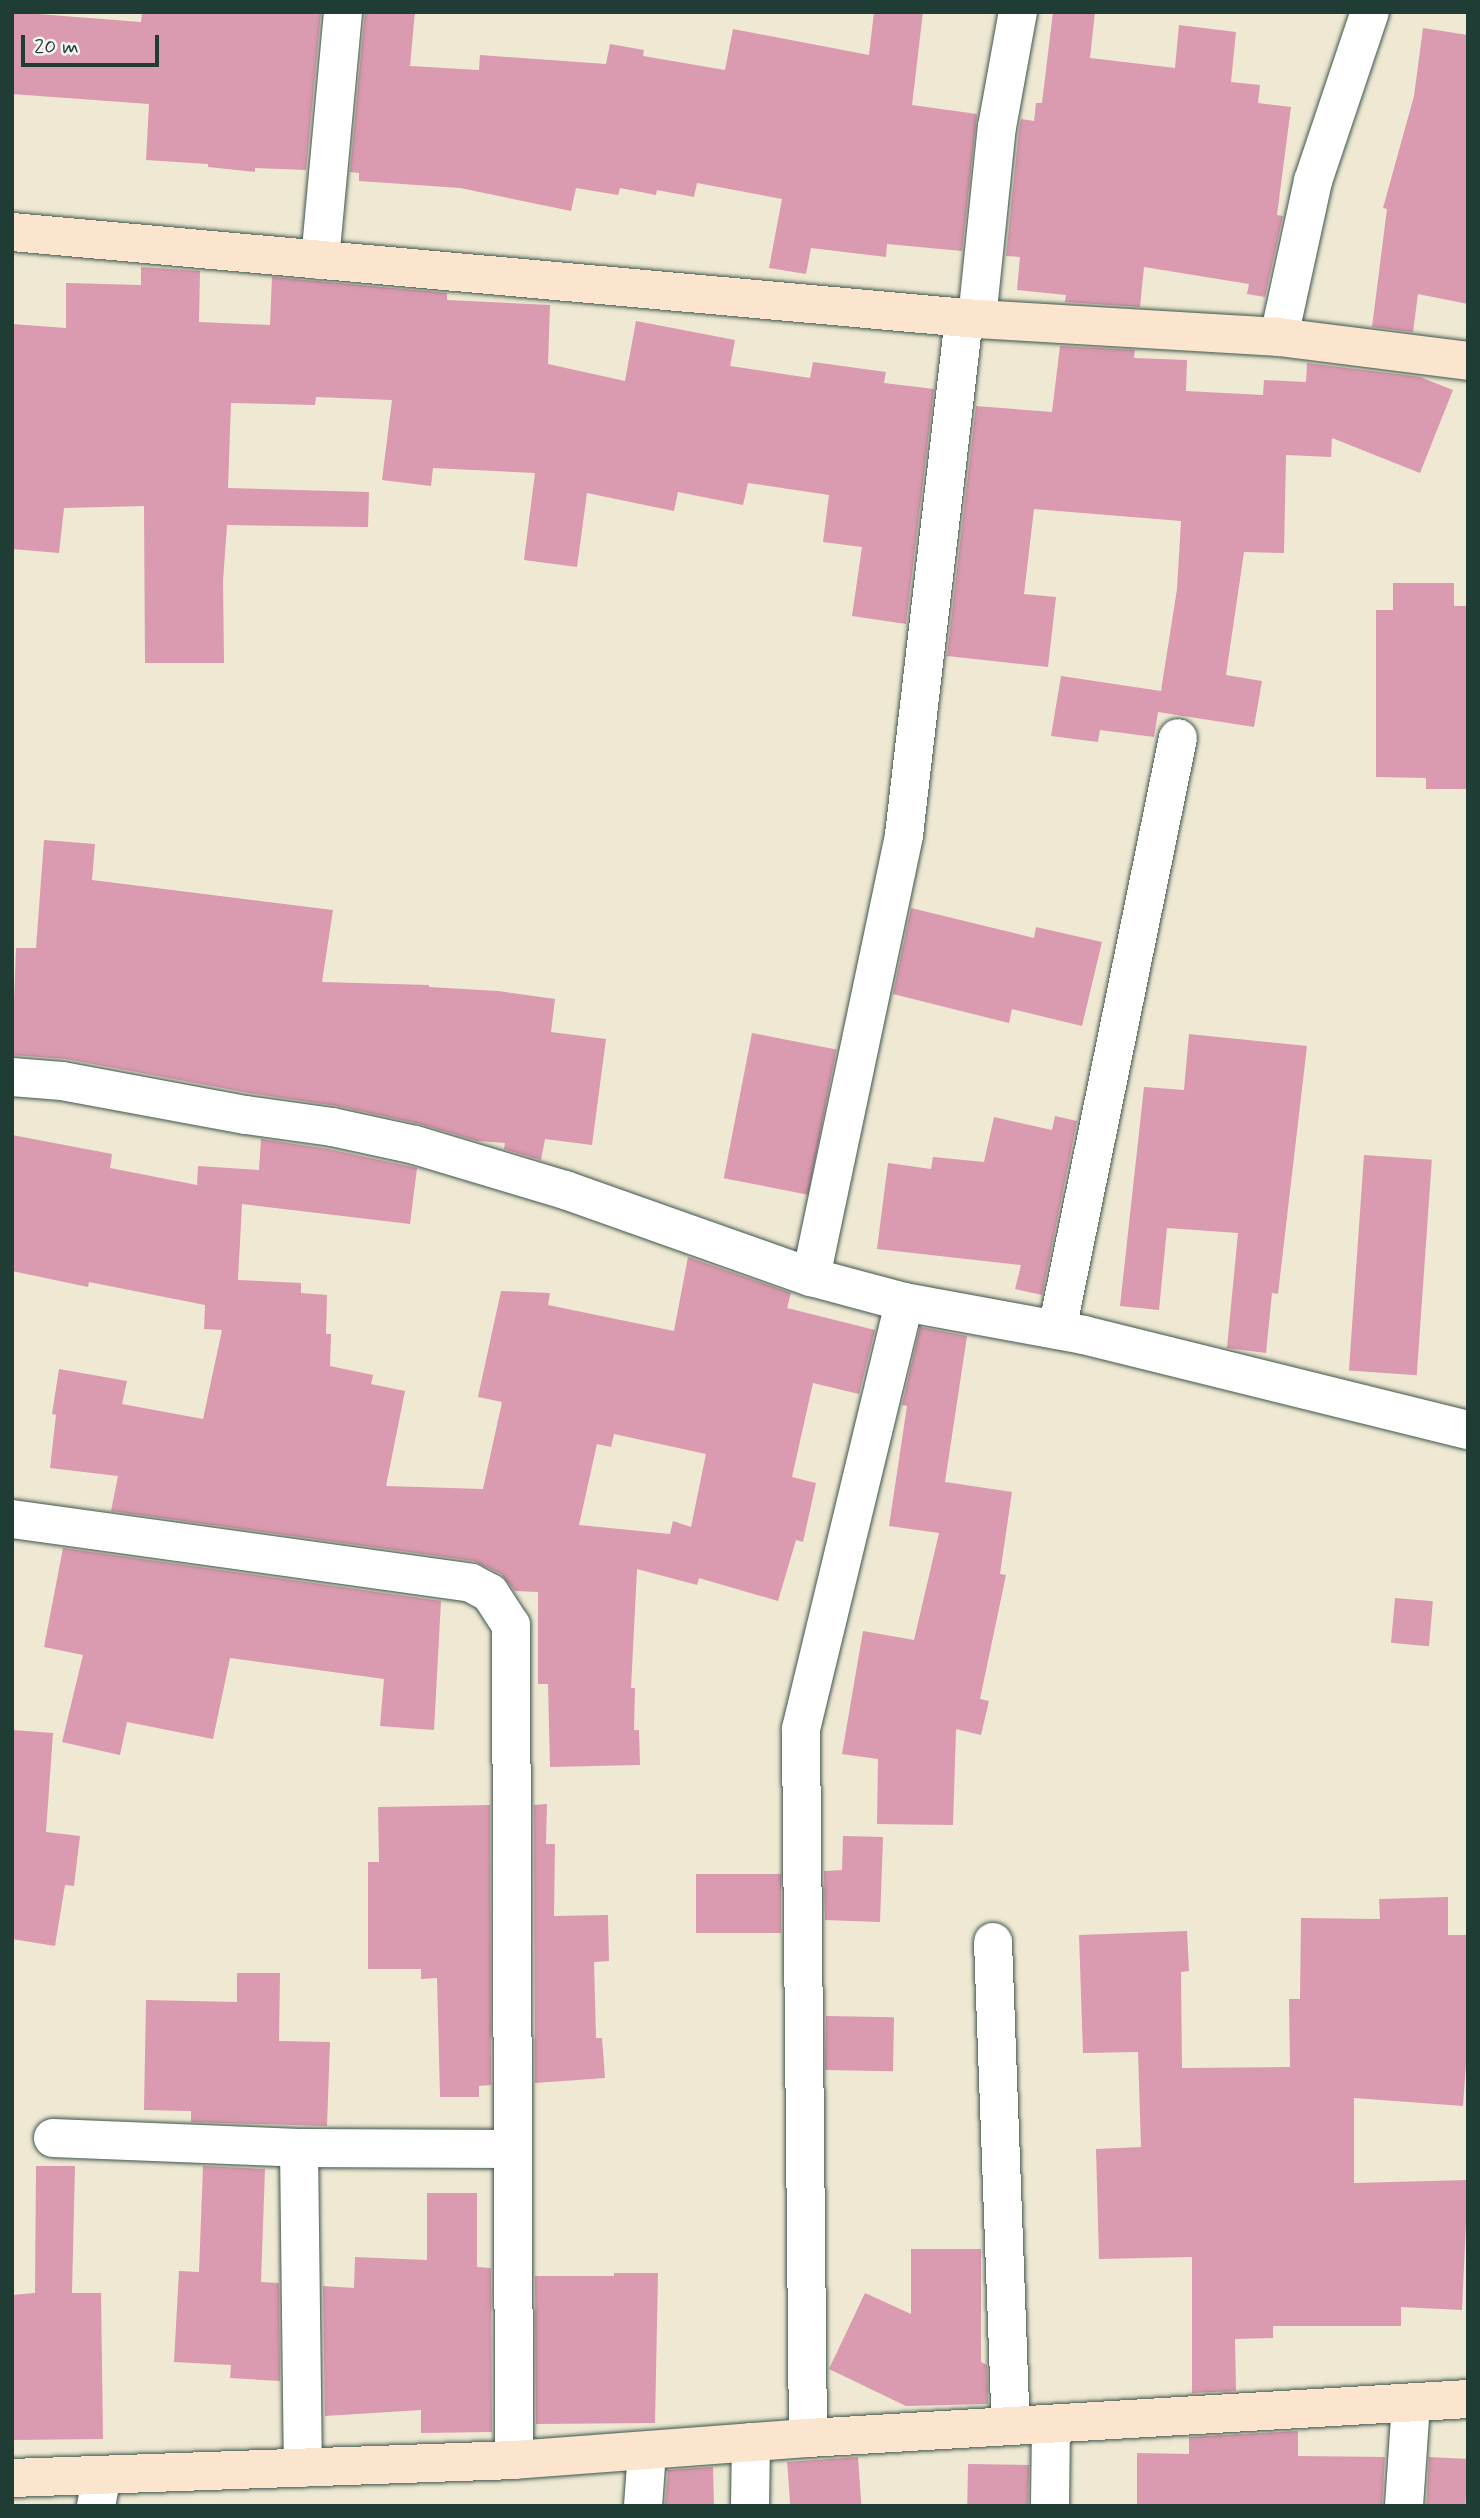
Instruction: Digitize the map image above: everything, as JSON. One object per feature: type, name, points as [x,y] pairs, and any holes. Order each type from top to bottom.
[{"type":"street","points":[[320,260],[343,12]]},
{"type":"street","points":[[811,1277],[904,835],[997,127],[1018,12]]},
{"type":"street","points":[[1279,337],[1313,181],[1370,12]]},
{"type":"street","points":[[12,232],[971,318],[1279,337],[1468,361]]},
{"type":"street","points":[[1057,1330],[1178,738]]},
{"type":"street","points":[[12,1077],[62,1081],[332,1127],[415,1145],[565,1190],[811,1277],[904,1302],[1057,1330],[1468,1430]]},
{"type":"street","points":[[808,2438],[801,1729],[904,1302]]},
{"type":"street","points":[[12,1519],[471,1583],[490,1593],[511,1625],[514,2460]]},
{"type":"street","points":[[993,1942],[1011,2426]]},
{"type":"street","points":[[53,2138],[299,2148],[512,2149]]},
{"type":"street","points":[[299,2148],[303,2468]]},
{"type":"street","points":[[12,2478],[99,2491],[303,2468],[514,2460],[808,2438],[1468,2399]]},
{"type":"street","points":[[1404,2506],[1411,2403]]},
{"type":"street","points":[[1049,2506],[1051,2424]]},
{"type":"street","points":[[750,2506],[751,2442]]},
{"type":"street","points":[[643,2506],[647,2451]]},
{"type":"building","points":[[12,12],[141,22],[142,12],[321,12],[306,170],[255,168],[255,172],[208,167],[208,164],[146,160],[149,104],[12,94]]},
{"type":"building","points":[[365,12],[415,12],[410,66],[479,70],[480,55],[606,64],[610,44],[644,50],[643,56],[725,70],[733,29],[869,55],[874,12],[923,12],[912,105],[977,114],[962,251],[887,244],[886,257],[811,248],[806,274],[769,268],[782,199],[697,183],[694,197],[657,190],[656,195],[620,188],[618,195],[576,188],[571,211],[460,188],[359,181],[359,173],[350,172]]},
{"type":"building","points":[[1053,12],[1095,12],[1090,58],[1175,68],[1179,25],[1236,32],[1231,82],[1260,85],[1258,103],[1291,107],[1277,215],[1283,216],[1265,297],[1247,294],[1249,284],[1144,267],[1140,307],[1065,302],[1066,295],[1017,290],[1020,257],[1006,256],[1019,130],[1021,119],[1034,121],[1036,103],[1042,103]]},
{"type":"building","points":[[1423,28],[1468,35],[1468,304],[1418,294],[1413,332],[1372,327],[1387,209],[1383,208],[1414,96]]},
{"type":"building","points":[[141,267],[200,271],[199,322],[270,325],[272,277],[447,293],[447,300],[550,305],[548,364],[625,381],[636,321],[735,340],[730,366],[810,378],[813,362],[886,372],[884,383],[934,389],[906,624],[852,616],[862,547],[823,542],[829,495],[748,483],[743,505],[678,492],[674,511],[587,493],[577,567],[524,560],[535,473],[433,468],[431,486],[382,480],[392,400],[316,397],[315,405],[231,403],[228,488],[369,492],[368,527],[227,525],[223,581],[224,663],[145,663],[144,506],[64,508],[59,553],[12,549],[12,324],[66,328],[66,283],[141,285]]},
{"type":"building","points":[[1060,346],[1135,350],[1134,358],[1187,360],[1186,391],[1263,395],[1264,380],[1306,382],[1307,363],[1420,377],[1453,390],[1420,473],[1332,438],[1331,457],[1286,455],[1284,553],[1244,552],[1226,675],[1262,681],[1254,727],[1158,712],[1154,737],[1100,730],[1098,742],[1051,736],[1061,676],[1161,691],[1177,589],[1181,521],[1034,509],[1024,594],[1056,597],[1048,667],[947,656],[976,406],[1052,412]]},
{"type":"building","points":[[1393,583],[1454,583],[1454,606],[1468,606],[1468,789],[1426,789],[1426,778],[1376,777],[1376,610],[1393,610]]},
{"type":"building","points":[[44,840],[95,844],[92,880],[333,910],[322,982],[429,985],[555,999],[551,1032],[606,1039],[592,1145],[545,1139],[541,1160],[504,1149],[505,1143],[477,1141],[420,1124],[337,1106],[249,1093],[66,1059],[12,1055],[16,948],[36,948]]},
{"type":"building","points":[[911,908],[1034,938],[1036,927],[1102,942],[1082,1026],[1012,1009],[1009,1023],[893,994]]},
{"type":"building","points":[[752,1033],[836,1049],[808,1195],[724,1178]]},
{"type":"building","points":[[1189,1034],[1307,1046],[1278,1294],[1272,1293],[1266,1353],[1227,1348],[1238,1233],[1167,1228],[1159,1310],[1120,1306],[1144,1087],[1184,1090]]},
{"type":"building","points":[[1055,1116],[1077,1121],[1042,1295],[1015,1289],[1021,1265],[877,1249],[888,1163],[931,1169],[933,1157],[984,1162],[994,1117],[1052,1130]]},
{"type":"building","points":[[12,1135],[112,1154],[110,1168],[197,1185],[198,1166],[259,1170],[261,1139],[328,1149],[417,1168],[410,1224],[242,1204],[238,1280],[301,1283],[301,1293],[327,1295],[326,1334],[331,1334],[330,1366],[373,1375],[371,1384],[405,1391],[386,1486],[483,1489],[502,1402],[478,1397],[501,1291],[550,1293],[548,1305],[674,1331],[688,1257],[791,1293],[787,1308],[875,1330],[859,1394],[813,1383],[792,1477],[816,1483],[803,1542],[796,1540],[778,1601],[699,1578],[697,1585],[637,1569],[631,1688],[635,1688],[634,1730],[639,1730],[640,1765],[550,1767],[548,1684],[538,1684],[538,1592],[515,1591],[501,1574],[474,1561],[111,1511],[118,1476],[50,1468],[56,1415],[52,1414],[59,1369],[127,1381],[122,1404],[203,1419],[222,1330],[204,1329],[205,1305],[89,1282],[88,1287],[12,1271]],"holes":[[[614,1434],[706,1454],[691,1527],[673,1521],[670,1534],[579,1525],[597,1444],[611,1447]]]},
{"type":"building","points":[[1364,1155],[1432,1160],[1417,1375],[1349,1370]]},
{"type":"building","points":[[920,1327],[967,1336],[945,1482],[1012,1492],[1000,1574],[1006,1575],[980,1699],[989,1701],[981,1735],[956,1729],[953,1825],[877,1824],[878,1759],[842,1754],[863,1631],[914,1640],[939,1533],[889,1526],[907,1406],[902,1405]]},
{"type":"building","points":[[63,1548],[441,1601],[434,1730],[380,1726],[384,1679],[230,1658],[213,1739],[127,1722],[120,1755],[62,1742],[83,1655],[44,1647]]},
{"type":"building","points":[[1395,1598],[1433,1601],[1429,1646],[1391,1643]]},
{"type":"building","points":[[12,1730],[53,1733],[46,1832],[80,1836],[74,1886],[65,1885],[55,1946],[12,1939]]},
{"type":"building","points":[[547,1804],[546,1844],[555,1844],[554,1916],[608,1915],[609,1961],[594,1962],[596,2038],[602,2038],[605,2078],[535,2083],[534,1805]]},
{"type":"building","points":[[490,1805],[491,2085],[479,2086],[479,2097],[440,2097],[437,1978],[421,1979],[421,1969],[368,1969],[368,1862],[379,1862],[378,1807]]},
{"type":"building","points":[[843,1836],[883,1837],[880,1922],[825,1920],[824,1871],[842,1870]]},
{"type":"building","points":[[696,1874],[781,1874],[781,1933],[696,1933]]},
{"type":"building","points":[[1448,1897],[1448,1935],[1468,1935],[1468,2037],[1463,2106],[1354,2098],[1354,2183],[1468,2180],[1462,2310],[1401,2307],[1401,2326],[1273,2326],[1273,2338],[1235,2339],[1236,2391],[1192,2393],[1192,2257],[1099,2259],[1096,2149],[1141,2147],[1138,2052],[1083,2053],[1079,1935],[1187,1931],[1189,1971],[1181,1972],[1182,2068],[1290,2067],[1289,1999],[1300,1999],[1301,1918],[1380,1919],[1379,1899]]},
{"type":"building","points":[[237,1973],[280,1973],[279,2041],[330,2042],[327,2126],[191,2122],[191,2111],[144,2110],[146,2000],[237,2002]]},
{"type":"building","points":[[826,2016],[894,2017],[893,2071],[825,2070]]},
{"type":"building","points":[[36,2166],[75,2166],[72,2293],[101,2293],[103,2439],[12,2440],[12,2295],[35,2293]]},
{"type":"building","points":[[203,2166],[265,2169],[261,2282],[279,2283],[280,2381],[230,2378],[231,2365],[174,2362],[179,2271],[199,2272]]},
{"type":"building","points":[[427,2193],[477,2193],[477,2267],[491,2268],[492,2432],[421,2433],[421,2410],[325,2416],[323,2286],[354,2288],[355,2257],[427,2260]]},
{"type":"building","points":[[911,2249],[981,2249],[981,2362],[987,2365],[988,2404],[906,2406],[829,2369],[865,2293],[911,2314]]},
{"type":"building","points":[[614,2273],[658,2273],[655,2423],[536,2424],[535,2276],[614,2276]]},
{"type":"building","points":[[1298,2431],[1298,2456],[1385,2457],[1382,2506],[1137,2506],[1137,2453],[1189,2454],[1189,2437]]},
{"type":"building","points":[[858,2457],[861,2506],[790,2506],[787,2462]]},
{"type":"building","points":[[1429,2457],[1468,2459],[1465,2506],[1426,2506]]},
{"type":"building","points":[[968,2464],[1029,2465],[1028,2506],[967,2505]]},
{"type":"building","points":[[713,2467],[714,2506],[665,2506],[668,2470]]}]
